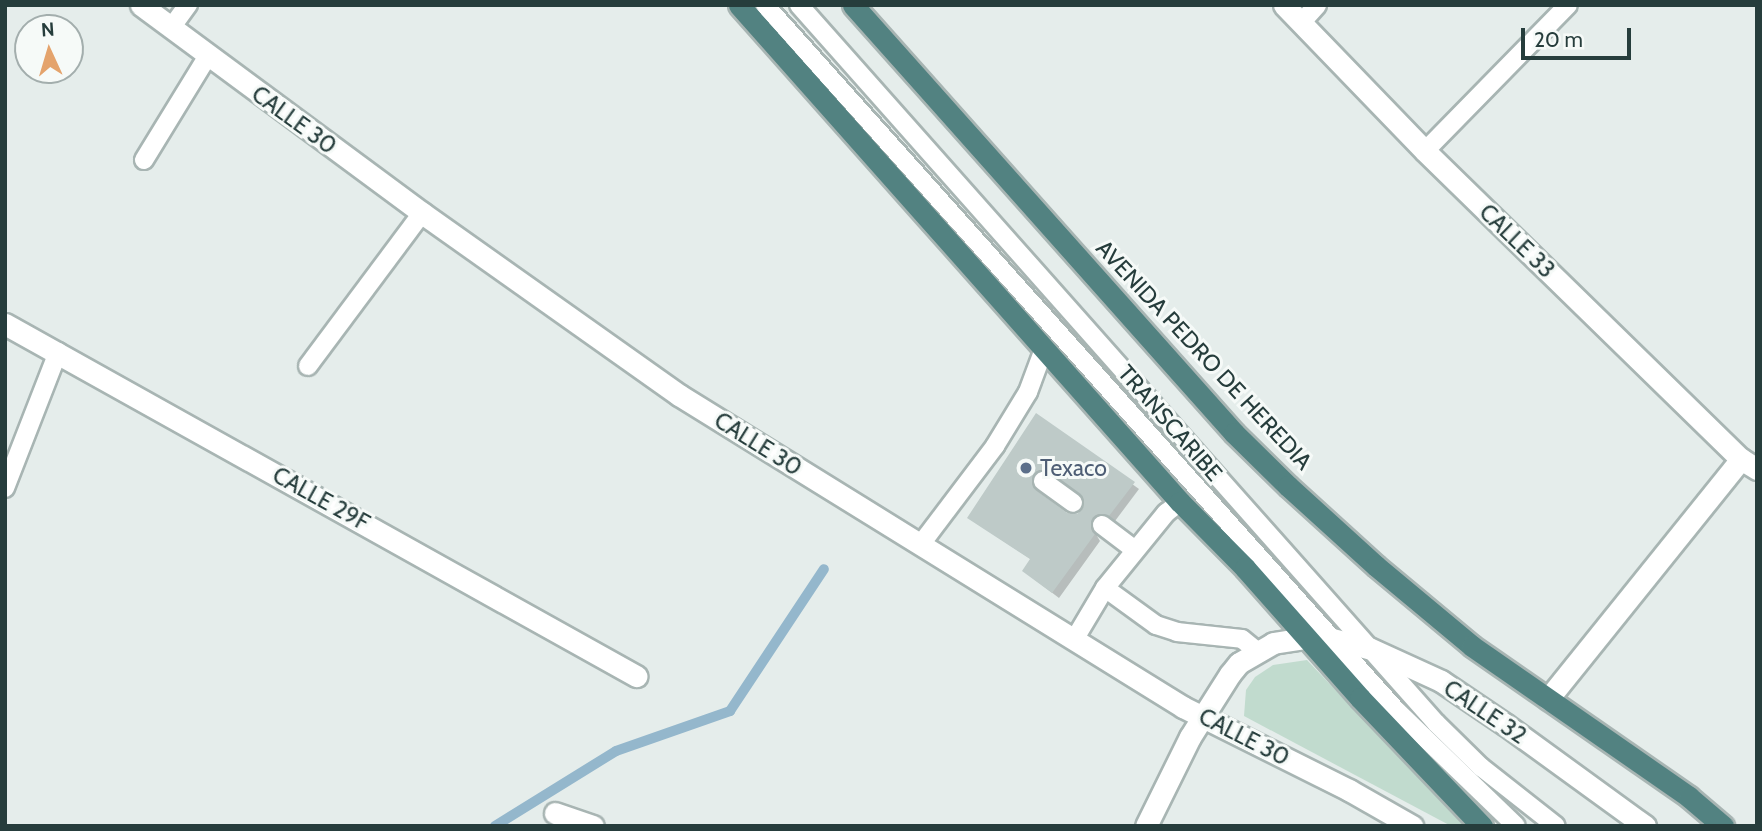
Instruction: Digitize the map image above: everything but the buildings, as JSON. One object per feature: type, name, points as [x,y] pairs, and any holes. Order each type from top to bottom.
[{"type":"highway","points":[[739,5],[1180,502],[1245,568],[1306,638],[1482,826]]},
{"type":"highway","name":"AVENIDA PEDRO DE HEREDIA","points":[[853,5],[1234,433],[1422,606],[1472,646],[1689,797],[1723,826]]},
{"type":"street","name":"CALLE 30","points":[[141,5],[207,57],[678,395],[1202,716],[1349,790],[1412,826]]},
{"type":"street","name":"CALLE 33","points":[[1284,5],[1425,151],[1749,464]]},
{"type":"street","name":"CALLE 29F","points":[[5,324],[636,676]]},
{"type":"street","points":[[1548,699],[1749,464]]},
{"type":"street","name":"CALLE 32","points":[[1257,651],[1273,643],[1306,638],[1332,639],[1369,648],[1440,681],[1506,724],[1646,826]]},
{"type":"street","points":[[1146,826],[1202,716],[1230,674],[1257,651]]},
{"type":"street","points":[[555,813],[593,826]]},
{"type":"lane","points":[[171,28],[188,5]]},
{"type":"lane","name":"TRANSCARIBE","points":[[765,5],[1397,711],[1516,826]]},
{"type":"lane","name":"TRANSCARIBE","points":[[799,5],[1436,723],[1481,767],[1556,826]]},
{"type":"lane","points":[[1301,23],[1317,5]]},
{"type":"lane","points":[[1425,151],[1568,5]]},
{"type":"lane","points":[[145,160],[207,57]]},
{"type":"lane","points":[[308,366],[422,213]]},
{"type":"lane","points":[[921,544],[1002,450],[1044,349]]},
{"type":"lane","points":[[5,488],[58,352]]},
{"type":"lane","points":[[1043,481],[1073,503]]},
{"type":"lane","points":[[1074,640],[1105,587],[1166,513],[1180,502]]},
{"type":"lane","points":[[1102,525],[1135,550]]},
{"type":"lane","points":[[1105,587],[1156,625],[1177,632],[1242,639],[1257,651]]},
{"type":"green space","points":[[1307,660],[1464,826],[1451,826],[1244,716],[1246,690],[1255,677],[1273,665]]},
{"type":"waterway","points":[[495,826],[616,751],[730,711],[824,569]]},
{"type":"place","name":"Texaco","points":[[1026,468]]}]
